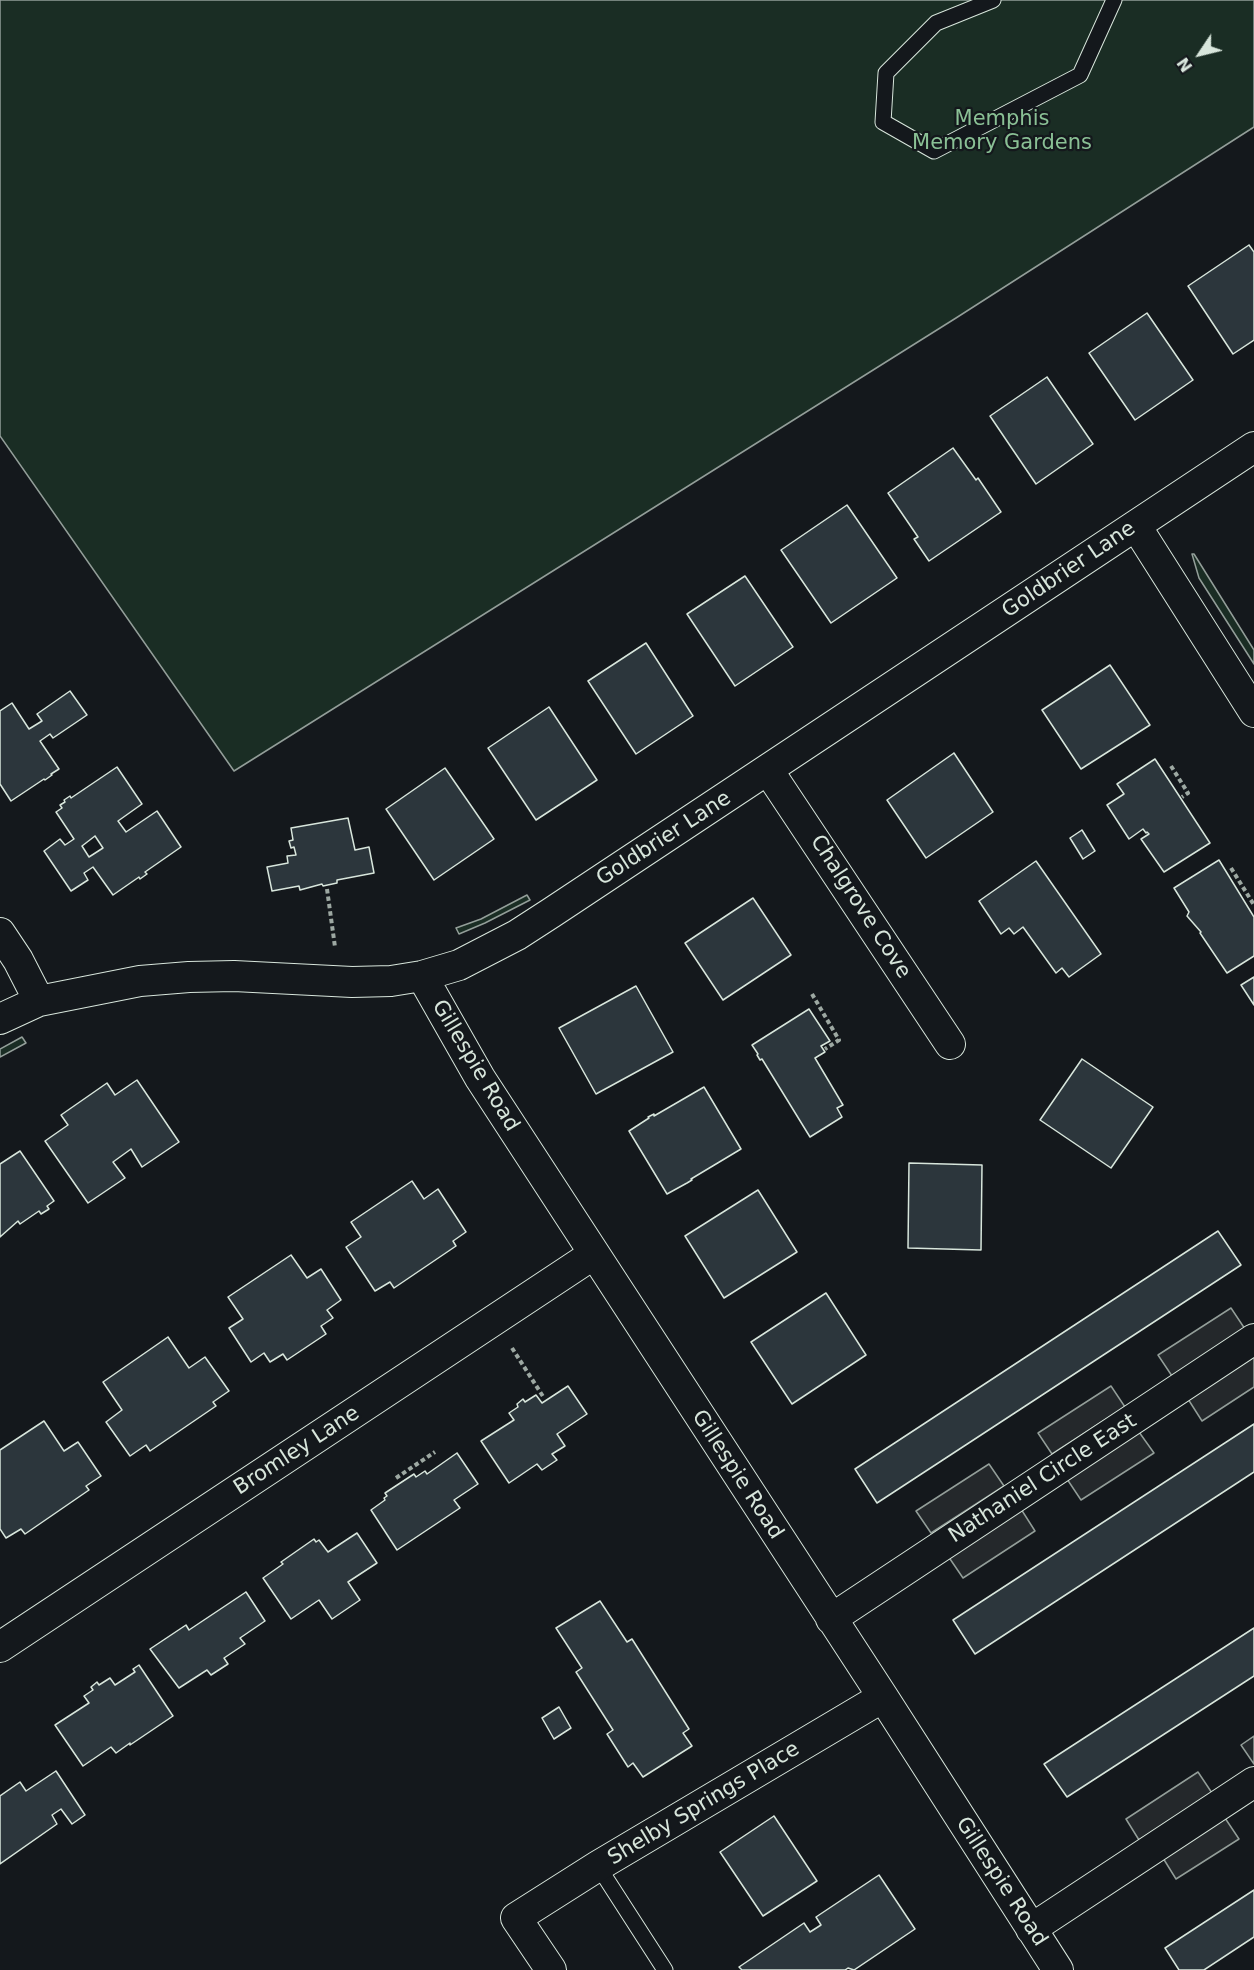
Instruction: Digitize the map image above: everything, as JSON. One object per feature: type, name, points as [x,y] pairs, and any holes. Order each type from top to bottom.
[{"type":"street","name":"Goldbrier Lane","points":[[0,1019],[39,1001],[140,981],[234,976],[352,982],[391,981],[422,976],[459,965],[517,935],[1254,447]]},
{"type":"street","points":[[1136,526],[1254,712]]},
{"type":"street","name":"Chalgrove Cove","points":[[768,770],[950,1044]]},
{"type":"street","points":[[0,933],[18,960],[39,1001]]},
{"type":"street","name":"Gillespie Road","points":[[422,976],[480,1078],[1058,1970]]},
{"type":"street","name":"Bromley Lane","points":[[0,1647],[594,1254]]},
{"type":"street","name":"Nathaniel Circle East","points":[[831,1619],[1254,1339]]},
{"type":"street","name":"Shelby Springs Place","points":[[551,1970],[516,1918],[598,1866],[883,1697]]},
{"type":"street","points":[[1031,1929],[1254,1782]]},
{"type":"lane","points":[[993,0],[936,24],[886,73],[883,122],[934,151],[1080,75],[1114,0]]},
{"type":"lane","points":[[598,1866],[665,1970]]},
{"type":"path","points":[[1172,766],[1188,793],[1182,797]]},
{"type":"path","points":[[1231,867],[1254,905]]},
{"type":"path","points":[[327,889],[335,947]]},
{"type":"path","points":[[812,994],[839,1040],[825,1049]]},
{"type":"path","points":[[512,1348],[544,1398]]},
{"type":"path","points":[[396,1478],[435,1452]]},
{"type":"green space","name":"Memphis Memory Gardens","points":[[0,0],[1254,0],[1254,127],[956,318],[234,771],[0,436]]},
{"type":"green space","points":[[1192,554],[1254,650],[1254,664],[1199,578]]},
{"type":"green space","points":[[527,895],[530,900],[459,934],[456,928],[481,919]]},
{"type":"green space","points":[[22,1037],[26,1043],[0,1057],[0,1049]]},
{"type":"shaded area","points":[[1231,1308],[1245,1329],[1172,1376],[1158,1355]]},
{"type":"shaded area","points":[[1254,1357],[1254,1387],[1202,1421],[1188,1399]]},
{"type":"shaded area","points":[[1111,1386],[1125,1407],[1052,1454],[1038,1433]]},
{"type":"shaded area","points":[[1139,1432],[1154,1453],[1081,1500],[1067,1479]]},
{"type":"shaded area","points":[[989,1464],[1004,1486],[931,1533],[916,1511]]},
{"type":"shaded area","points":[[1021,1509],[1035,1531],[963,1578],[948,1556]]},
{"type":"shaded area","points":[[1254,1736],[1254,1764],[1241,1745]]},
{"type":"shaded area","points":[[1198,1772],[1212,1793],[1139,1840],[1126,1819]]},
{"type":"shaded area","points":[[1225,1818],[1239,1839],[1176,1879],[1163,1858]]},
{"type":"building","points":[[1249,245],[1254,252],[1254,340],[1233,354],[1188,286]]},
{"type":"building","points":[[1147,313],[1193,380],[1135,420],[1089,353]]},
{"type":"building","points":[[1047,377],[1093,444],[1036,484],[990,416]]},
{"type":"building","points":[[953,448],[976,480],[978,478],[1001,512],[929,561],[914,539],[918,537],[888,493]]},
{"type":"building","points":[[847,505],[897,578],[831,623],[781,550]]},
{"type":"building","points":[[745,576],[793,647],[735,686],[687,614]]},
{"type":"building","points":[[646,643],[693,716],[636,754],[588,681]]},
{"type":"building","points":[[1110,665],[1150,725],[1081,769],[1042,710]]},
{"type":"building","points":[[70,691],[87,715],[53,738],[50,734],[40,741],[59,769],[11,801],[0,784],[0,711],[12,703],[29,729],[42,721],[37,714]]},
{"type":"building","points":[[549,707],[597,780],[536,820],[488,748]]},
{"type":"building","points":[[954,753],[993,812],[926,858],[887,800]]},
{"type":"building","points":[[1155,759],[1210,843],[1164,872],[1141,839],[1149,834],[1143,829],[1129,839],[1107,805],[1124,794],[1117,784]]},
{"type":"building","points":[[117,767],[142,804],[118,821],[126,832],[157,811],[181,847],[145,872],[147,874],[140,879],[139,877],[113,895],[93,867],[84,873],[88,880],[71,891],[44,851],[60,839],[65,845],[74,839],[56,812],[62,808],[60,805],[65,802],[64,800],[70,796],[71,798]],"holes":[[[95,836],[103,848],[89,857],[82,846]]]},
{"type":"building","points":[[445,768],[494,839],[434,880],[386,809]]},
{"type":"building","points":[[348,818],[355,850],[369,847],[374,873],[337,880],[337,883],[323,886],[322,884],[300,890],[299,886],[272,891],[267,867],[288,863],[287,856],[296,855],[289,841],[293,840],[291,828]]},
{"type":"building","points":[[1082,830],[1095,851],[1083,859],[1070,838]]},
{"type":"building","points":[[1219,860],[1254,917],[1254,956],[1227,973],[1201,932],[1187,916],[1189,912],[1174,888]]},
{"type":"building","points":[[1036,861],[1101,954],[1069,977],[1062,968],[1056,973],[1023,927],[1014,934],[1009,928],[1001,934],[979,901]]},
{"type":"building","points":[[753,898],[791,955],[723,1000],[685,943]]},
{"type":"building","points":[[1254,977],[1254,1005],[1241,985]]},
{"type":"building","points":[[636,986],[673,1052],[596,1094],[559,1028]]},
{"type":"building","points":[[809,1009],[830,1041],[821,1046],[825,1052],[815,1058],[843,1105],[837,1108],[842,1117],[810,1137],[752,1045]]},
{"type":"building","points":[[1082,1059],[1153,1107],[1111,1168],[1040,1120]]},
{"type":"building","points":[[137,1080],[179,1142],[142,1167],[131,1149],[113,1162],[125,1178],[88,1203],[45,1141],[68,1125],[61,1115],[107,1083],[115,1095]]},
{"type":"building","points":[[704,1087],[741,1149],[667,1194],[629,1131],[648,1117],[654,1114],[654,1116]]},
{"type":"building","points":[[20,1151],[54,1201],[47,1206],[49,1209],[41,1214],[39,1211],[20,1224],[18,1221],[0,1237],[0,1164]]},
{"type":"building","points":[[909,1163],[982,1165],[981,1250],[908,1248]]},
{"type":"building","points":[[412,1181],[424,1199],[438,1189],[466,1232],[453,1241],[456,1246],[394,1288],[390,1282],[375,1291],[346,1247],[361,1237],[351,1222]]},
{"type":"building","points":[[758,1190],[797,1252],[724,1298],[685,1236]]},
{"type":"building","points":[[1218,1231],[1241,1265],[877,1503],[855,1469]]},
{"type":"building","points":[[291,1255],[307,1278],[321,1269],[341,1300],[327,1310],[333,1318],[321,1326],[326,1334],[287,1360],[283,1354],[270,1362],[264,1353],[251,1362],[229,1328],[243,1319],[228,1297]]},
{"type":"building","points":[[826,1293],[866,1355],[792,1404],[751,1342]]},
{"type":"building","points":[[168,1337],[189,1368],[205,1357],[229,1391],[213,1402],[216,1406],[150,1451],[146,1445],[130,1456],[106,1422],[122,1410],[103,1382]]},
{"type":"building","points":[[568,1386],[587,1414],[557,1434],[565,1446],[552,1454],[557,1460],[542,1470],[537,1464],[509,1483],[481,1441],[514,1420],[509,1413],[518,1407],[517,1404],[523,1399],[525,1402],[536,1395],[542,1403]]},
{"type":"building","points":[[44,1421],[64,1451],[78,1442],[101,1476],[86,1486],[89,1490],[25,1534],[21,1529],[6,1538],[0,1529],[0,1450]]},
{"type":"building","points":[[1254,1424],[1254,1472],[975,1654],[953,1620]]},
{"type":"building","points":[[457,1453],[478,1484],[454,1500],[460,1508],[397,1550],[371,1510],[385,1500],[387,1496],[385,1493],[414,1474],[416,1477],[425,1471],[427,1474]]},
{"type":"building","points":[[357,1533],[377,1563],[348,1582],[360,1600],[332,1619],[319,1600],[291,1619],[263,1578],[314,1539],[316,1542],[319,1540],[328,1552]]},
{"type":"building","points":[[246,1592],[265,1621],[240,1638],[245,1644],[224,1658],[228,1664],[211,1675],[207,1670],[179,1688],[150,1649],[186,1625],[189,1630]]},
{"type":"building","points":[[600,1601],[627,1642],[632,1639],[689,1729],[683,1733],[692,1746],[643,1777],[633,1763],[628,1767],[607,1734],[613,1730],[576,1672],[582,1668],[556,1628]]},
{"type":"building","points":[[1254,1628],[1254,1676],[1067,1797],[1044,1764]]},
{"type":"building","points":[[139,1665],[173,1716],[116,1753],[111,1747],[83,1766],[55,1725],[89,1703],[84,1696],[93,1690],[91,1687],[97,1682],[99,1685],[110,1678],[115,1685],[135,1672],[133,1669]]},
{"type":"building","points":[[559,1707],[571,1728],[554,1739],[542,1718]]},
{"type":"building","points":[[56,1771],[85,1815],[72,1824],[61,1809],[52,1815],[57,1824],[0,1864],[0,1796],[20,1782],[26,1791]]},
{"type":"building","points":[[774,1816],[817,1881],[763,1916],[720,1852]]},
{"type":"building","points":[[879,1875],[915,1929],[854,1970],[848,1968],[845,1970],[742,1970],[739,1967],[804,1923],[810,1932],[821,1925],[816,1917]]},
{"type":"building","points":[[1254,1890],[1254,1937],[1204,1970],[1179,1970],[1165,1948]]}]
